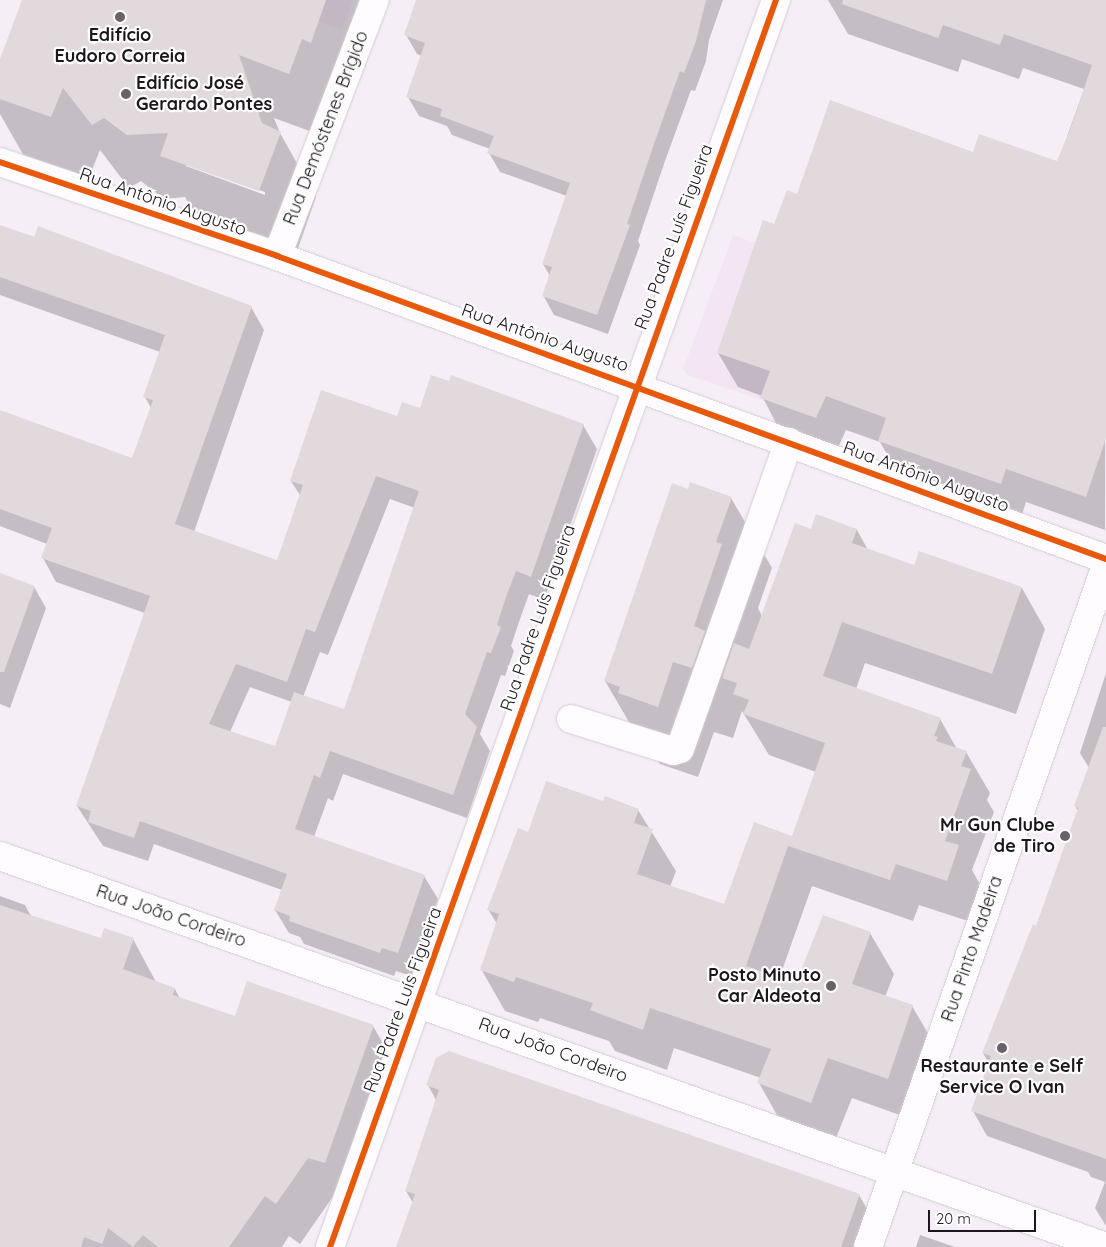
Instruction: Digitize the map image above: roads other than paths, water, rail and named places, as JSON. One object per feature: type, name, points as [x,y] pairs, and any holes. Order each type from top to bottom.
[{"type":"street","name":"Rua Demóstenes Brígido","points":[[277,256],[375,0]]},
{"type":"street","name":"Rua Padre Luís Figueira","points":[[330,1247],[419,1003],[636,385],[776,0]]},
{"type":"street","name":"Rua Antônio Augusto","points":[[0,162],[277,256],[636,385],[1106,559]]},
{"type":"street","points":[[571,719],[673,751],[680,749],[789,442]]},
{"type":"street","name":"Rua Pinto Madeira","points":[[868,1247],[1106,566]]},
{"type":"street","name":"Rua João Cordeiro","points":[[0,856],[1106,1246]]},
{"type":"place","name":"Edifício Eudoro Correia","points":[[120,17]]},
{"type":"place","name":"Edifício José Gerardo Pontes","points":[[126,94]]},
{"type":"place","name":"Mr Gun Clube de Tiro","points":[[1065,836]]},
{"type":"place","name":"Posto Minuto Car Aldeota","points":[[831,986]]},
{"type":"place","name":"Restaurante e Self Service O Ivan","points":[[1002,1048]]}]
